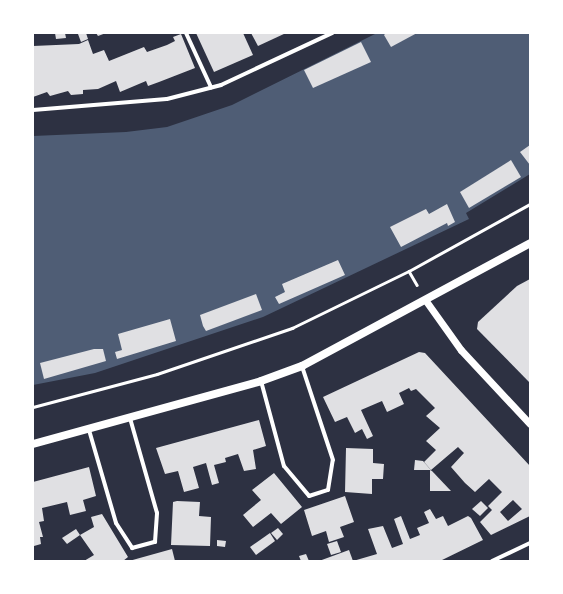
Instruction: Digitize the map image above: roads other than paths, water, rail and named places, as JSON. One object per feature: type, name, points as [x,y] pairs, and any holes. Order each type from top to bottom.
[{"type":"main road","points":[[33,444],[89,430],[261,381],[302,366],[426,301],[530,243]]},
{"type":"street","points":[[186,33],[211,87]]},
{"type":"street","points":[[33,110],[167,99],[211,87],[332,33]]},
{"type":"street","points":[[426,301],[461,350],[530,424]]},
{"type":"street","points":[[261,381],[284,466],[309,496],[328,490],[333,460],[302,366]]},
{"type":"street","points":[[89,430],[116,523],[132,548],[155,542],[157,514],[130,418]]},
{"type":"street","points":[[492,561],[530,543]]},
{"type":"water","points":[[377,33],[530,33],[530,174],[466,213],[469,219],[263,317],[95,373],[33,385],[33,136],[126,132],[167,127],[232,105]]}]
